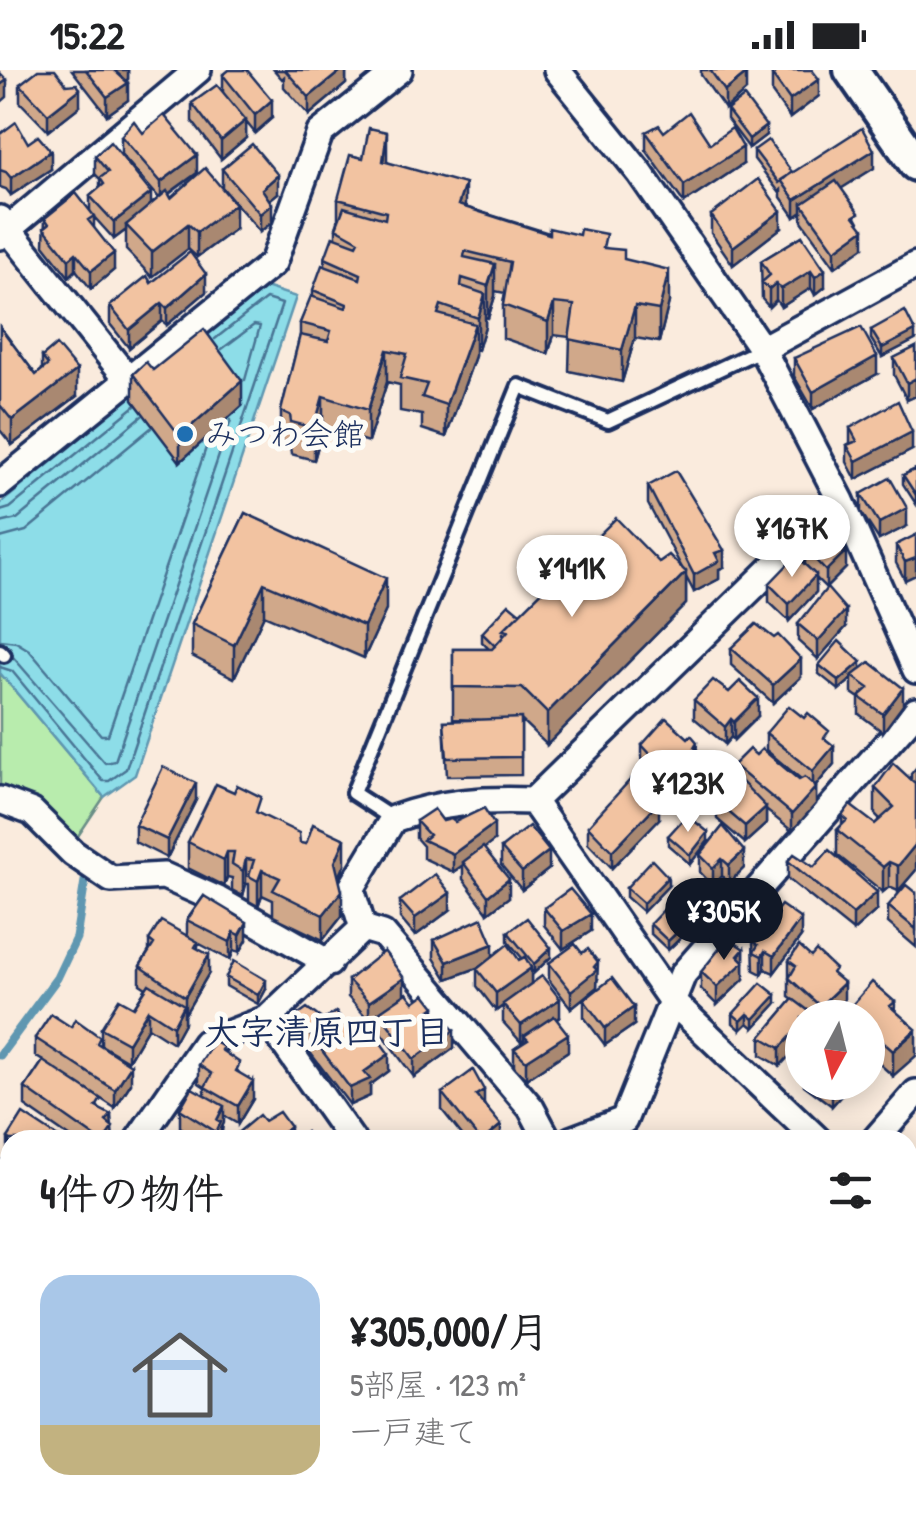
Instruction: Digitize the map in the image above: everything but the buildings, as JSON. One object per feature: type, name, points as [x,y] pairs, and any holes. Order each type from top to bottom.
[{"type":"street","points":[[127,378],[3,228],[198,70]]},
{"type":"street","points":[[0,484],[273,263],[320,133],[399,70]]},
{"type":"street","points":[[557,70],[640,172],[762,349],[841,502],[916,670]]},
{"type":"street","points":[[851,70],[916,164]]},
{"type":"street","points":[[762,349],[916,265]]},
{"type":"street","points":[[362,928],[351,889],[392,819],[432,805],[533,801],[841,502]]},
{"type":"street","points":[[598,1130],[624,1120],[683,974],[916,711]]},
{"type":"street","points":[[0,800],[32,812],[73,853],[111,878],[164,876],[218,900],[329,963]]},
{"type":"street","points":[[533,801],[671,1000],[808,1130]]},
{"type":"street","points":[[145,1130],[206,1043],[267,1020],[362,928]]},
{"type":"street","points":[[362,928],[383,934],[531,1108],[543,1130]]},
{"type":"street","points":[[267,1020],[345,1130]]},
{"type":"street","points":[[884,1130],[916,1093]]},
{"type":"lane","points":[[392,819],[353,793],[520,386],[608,421],[762,349]]},
{"type":"green space","points":[[0,673],[104,797],[76,839],[32,800],[0,788]]},
{"type":"water","points":[[265,287],[296,297],[135,775],[104,797],[0,673],[0,504]]},
{"type":"waterway","points":[[0,1055],[57,978],[76,938],[85,881]]},
{"type":"place","name":"みつわ会館","points":[[185,434]]},
{"type":"district","name":"大字清原四丁目","points":[[327,1032]]}]
